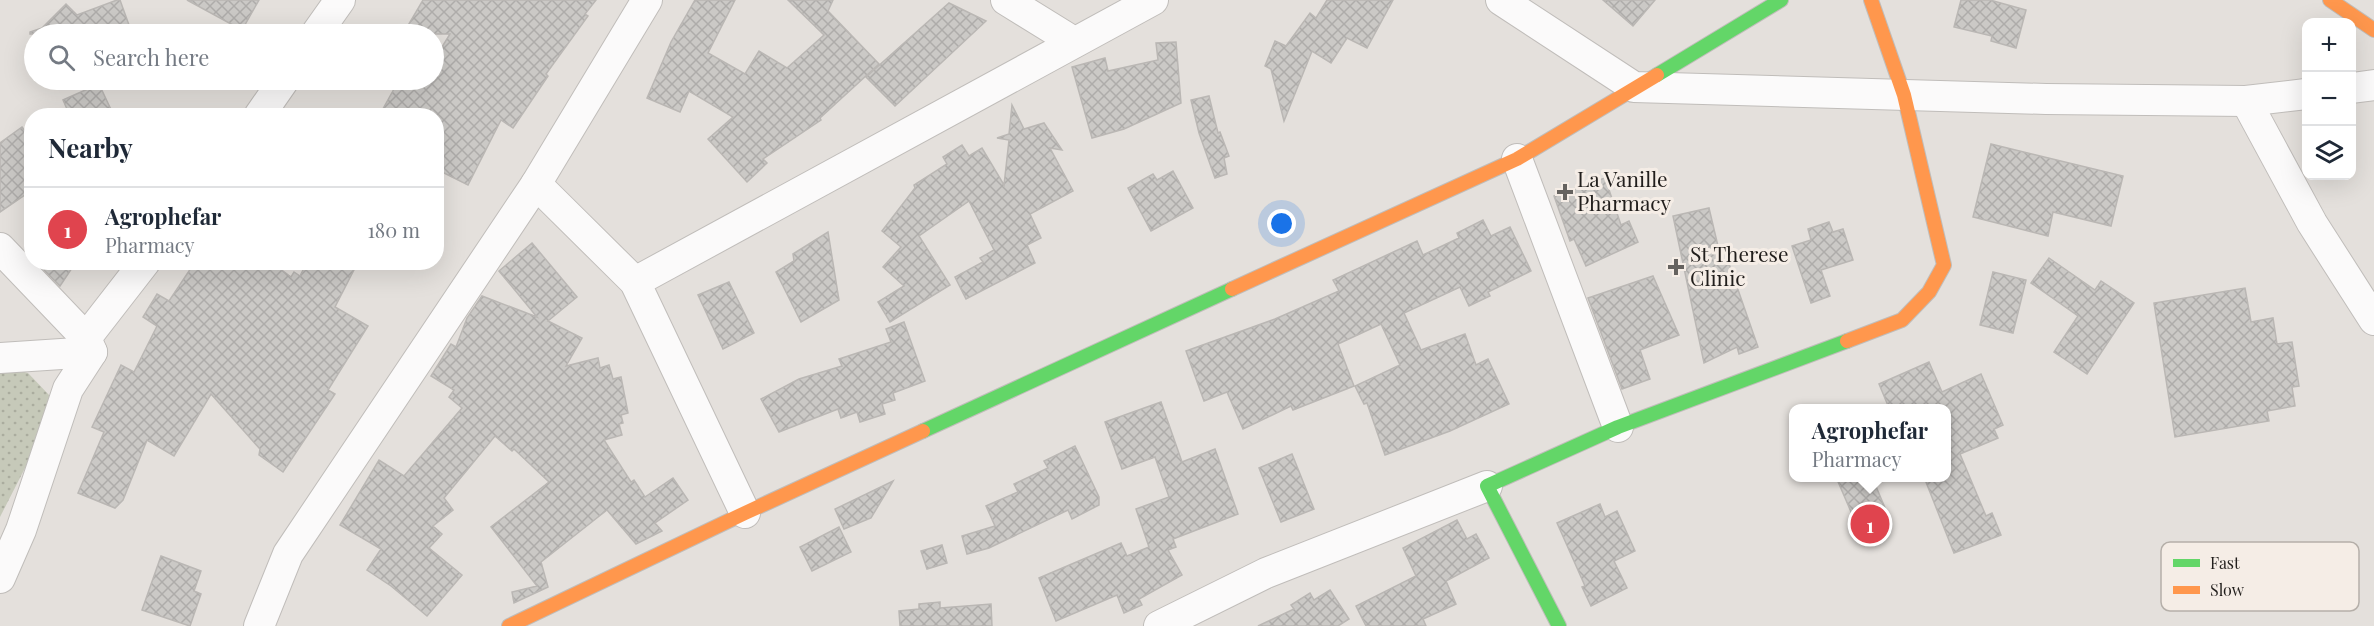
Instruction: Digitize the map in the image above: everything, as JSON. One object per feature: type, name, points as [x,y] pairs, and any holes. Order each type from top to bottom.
[{"type":"street","points":[[323,24],[340,0]]},
{"type":"street","points":[[259,626],[288,554],[536,184],[646,0]]},
{"type":"street","points":[[1006,0],[1074,42]]},
{"type":"street","points":[[635,282],[1153,0]]},
{"type":"street","points":[[1500,0],[1634,87],[2246,101],[2302,95]]},
{"type":"street","points":[[509,626],[745,513],[1517,159],[1781,0]]},
{"type":"street","points":[[1159,626],[1266,573],[1487,486],[1618,427],[1902,320],[1929,292],[1944,265],[1904,94],[1871,0]]},
{"type":"street","points":[[2330,0],[2374,30]]},
{"type":"street","points":[[2356,87],[2374,85]]},
{"type":"street","points":[[265,108],[277,90]]},
{"type":"street","points":[[2246,101],[2312,223],[2374,320]]},
{"type":"street","points":[[1517,159],[1618,427]]},
{"type":"street","points":[[536,184],[635,282],[745,513]]},
{"type":"street","points":[[0,248],[89,345]]},
{"type":"street","points":[[0,578],[21,530],[68,389],[89,345],[140,270]]},
{"type":"street","points":[[0,358],[89,345]]},
{"type":"street","points":[[1487,486],[1559,626]]},
{"type":"green space","points":[[11,368],[28,373],[50,396],[46,427],[0,517],[0,369]]},
{"type":"building","points":[[120,0],[129,24],[46,24],[66,4],[77,15]]},
{"type":"building","points":[[187,0],[259,0],[245,24],[231,24]]},
{"type":"building","points":[[423,0],[596,0],[585,14],[588,16],[546,74],[548,76],[513,128],[501,120],[468,185],[444,173],[444,108],[383,108],[393,90],[444,90],[444,44],[450,34],[444,34],[444,24],[409,24]]},
{"type":"building","points":[[695,0],[735,0],[708,53],[745,74],[759,51],[787,68],[824,35],[788,0],[833,0],[828,11],[879,64],[820,118],[821,120],[763,159],[767,163],[747,182],[708,139],[733,117],[689,91],[680,112],[647,98],[671,42]]},
{"type":"building","points":[[1327,0],[1393,0],[1367,48],[1347,38],[1331,63],[1312,51],[1284,121],[1271,69],[1265,66],[1275,41],[1286,46],[1310,13],[1316,18]]},
{"type":"building","points":[[1603,0],[1655,0],[1633,26]]},
{"type":"building","points":[[1961,0],[1990,0],[2026,10],[2016,48],[1991,41],[1992,36],[1954,27]]},
{"type":"building","points":[[949,3],[986,21],[895,106],[866,77]]},
{"type":"building","points":[[1176,42],[1181,103],[1124,129],[1092,138],[1072,67],[1105,58],[1108,71],[1158,60],[1156,43]]},
{"type":"building","points":[[86,90],[102,90],[110,108],[66,108],[63,100]]},
{"type":"building","points":[[1209,96],[1218,133],[1220,132],[1229,156],[1224,158],[1227,174],[1215,178],[1199,133],[1191,100]]},
{"type":"building","points":[[1012,105],[1024,129],[1044,123],[1062,150],[1050,148],[1073,191],[1030,214],[1041,238],[1027,245],[1035,263],[966,299],[955,277],[983,262],[980,258],[994,250],[969,201],[919,236],[950,285],[890,322],[878,302],[904,286],[883,267],[901,247],[882,231],[915,188],[914,185],[947,164],[943,157],[962,145],[969,156],[982,148],[1004,185],[1009,140],[997,138],[1009,134]]},
{"type":"building","points":[[22,127],[24,130],[24,196],[0,212],[0,143]]},
{"type":"building","points":[[1991,144],[2123,176],[2111,226],[2053,212],[2048,236],[1973,217]]},
{"type":"building","points":[[1173,171],[1193,208],[1151,231],[1128,188],[1153,174],[1157,180]]},
{"type":"building","points":[[1605,178],[1621,225],[1629,221],[1638,242],[1586,266],[1574,239],[1570,241],[1554,196]]},
{"type":"building","points":[[1709,208],[1722,263],[1728,261],[1758,347],[1739,354],[1737,347],[1704,363],[1673,216]]},
{"type":"building","points":[[1483,220],[1491,236],[1510,227],[1531,271],[1488,292],[1490,296],[1469,306],[1460,287],[1404,313],[1421,350],[1465,334],[1476,365],[1488,359],[1509,404],[1450,431],[1385,455],[1367,403],[1364,404],[1355,386],[1400,365],[1381,324],[1338,344],[1354,386],[1293,410],[1291,406],[1243,429],[1227,392],[1204,401],[1186,351],[1275,319],[1339,291],[1333,280],[1417,241],[1423,255],[1459,238],[1457,233]]},
{"type":"building","points":[[1829,222],[1833,232],[1843,229],[1853,260],[1821,270],[1830,296],[1811,303],[1792,246],[1811,240],[1808,229]]},
{"type":"building","points":[[828,232],[839,300],[801,322],[776,272],[794,261],[793,254]]},
{"type":"building","points":[[532,243],[577,297],[548,321],[582,338],[566,366],[598,358],[600,368],[609,365],[613,379],[621,377],[628,413],[621,415],[623,423],[619,424],[622,435],[604,440],[631,482],[634,480],[645,497],[673,478],[688,500],[655,523],[662,531],[636,544],[607,510],[541,562],[548,587],[514,603],[512,592],[537,586],[491,527],[549,482],[514,449],[512,451],[495,436],[444,498],[453,510],[433,526],[442,534],[429,548],[462,575],[427,616],[391,586],[367,570],[381,549],[340,525],[379,460],[404,476],[462,408],[449,397],[454,390],[431,376],[451,344],[456,347],[467,318],[482,296],[537,317],[499,271]]},
{"type":"building","points":[[2049,258],[2095,290],[2101,281],[2134,303],[2087,374],[2054,352],[2078,316],[2031,283]]},
{"type":"building","points":[[44,270],[71,270],[60,286]]},
{"type":"building","points":[[190,270],[282,270],[291,277],[294,272],[300,276],[303,270],[354,270],[335,307],[368,326],[328,390],[335,394],[283,472],[259,455],[260,449],[211,394],[174,456],[147,440],[123,500],[115,508],[78,493],[104,432],[92,427],[121,365],[134,372],[157,326],[143,317],[157,294],[169,301]]},
{"type":"building","points":[[1993,272],[2026,280],[2013,333],[1980,325]]},
{"type":"building","points":[[1653,276],[1679,335],[1640,350],[1650,379],[1622,389],[1588,298]]},
{"type":"building","points":[[729,282],[754,333],[723,349],[698,295]]},
{"type":"building","points":[[2245,288],[2251,322],[2273,318],[2277,344],[2292,342],[2299,386],[2292,387],[2295,406],[2267,411],[2269,421],[2175,437],[2154,303]]},
{"type":"building","points":[[904,322],[925,381],[893,393],[895,400],[882,404],[885,414],[860,422],[857,412],[841,418],[838,409],[779,432],[761,399],[799,379],[842,366],[839,359],[891,342],[886,329]]},
{"type":"building","points":[[1929,362],[1942,392],[1981,374],[2003,425],[1994,429],[1998,438],[1960,454],[1986,516],[1992,513],[2001,535],[1954,553],[1926,482],[1951,482],[1951,404],[1887,404],[1879,384]]},
{"type":"building","points":[[1161,402],[1182,462],[1215,449],[1238,514],[1173,539],[1176,547],[1168,550],[1182,575],[1139,599],[1142,605],[1124,613],[1117,595],[1056,621],[1039,578],[1121,543],[1127,556],[1149,547],[1136,509],[1169,497],[1155,457],[1122,469],[1105,422]]},
{"type":"building","points":[[1075,446],[1099,497],[1099,505],[1072,519],[1068,510],[989,548],[967,554],[962,536],[995,526],[986,506],[1018,492],[1014,484],[1048,468],[1044,461]]},
{"type":"building","points":[[1292,454],[1314,509],[1281,522],[1259,468]]},
{"type":"building","points":[[893,481],[871,518],[844,529],[835,509]]},
{"type":"building","points":[[1838,482],[1874,482],[1891,522],[1861,535]]},
{"type":"building","points":[[1600,504],[1605,517],[1617,511],[1635,551],[1614,561],[1627,588],[1591,606],[1582,587],[1585,586],[1557,523]]},
{"type":"building","points":[[1457,520],[1467,539],[1476,534],[1489,558],[1446,581],[1456,604],[1423,619],[1426,626],[1366,626],[1356,606],[1416,576],[1403,548]]},
{"type":"building","points":[[839,527],[851,552],[812,571],[800,547]]},
{"type":"building","points":[[942,545],[947,563],[927,569],[921,551]]},
{"type":"building","points":[[161,556],[201,571],[194,591],[201,594],[190,626],[142,610]]},
{"type":"building","points":[[1330,590],[1349,619],[1338,626],[1258,626],[1294,609],[1291,605],[1310,593],[1314,600]]},
{"type":"building","points":[[940,602],[940,608],[991,604],[992,626],[900,626],[899,611],[919,609],[919,604]]},
{"type":"traffic: fast","points":[[1657,75],[1781,0]]},
{"type":"traffic: fast","points":[[923,431],[1232,289]]},
{"type":"traffic: fast","points":[[1559,626],[1487,486],[1618,427],[1847,341]]},
{"type":"traffic: slow","points":[[1847,341],[1902,320],[1929,292],[1944,265],[1904,95],[1871,0]]},
{"type":"traffic: slow","points":[[2330,0],[2374,30]]},
{"type":"traffic: slow","points":[[1232,289],[1517,159],[1657,75]]},
{"type":"traffic: slow","points":[[509,626],[923,431]]},
{"type":"place","name":"La Vanille Pharmacy","points":[[1565,192]]},
{"type":"place","name":"St Therese Clinic","points":[[1676,267]]},
{"type":"place","name":"Agrophefar","points":[[1870,524]]}]
